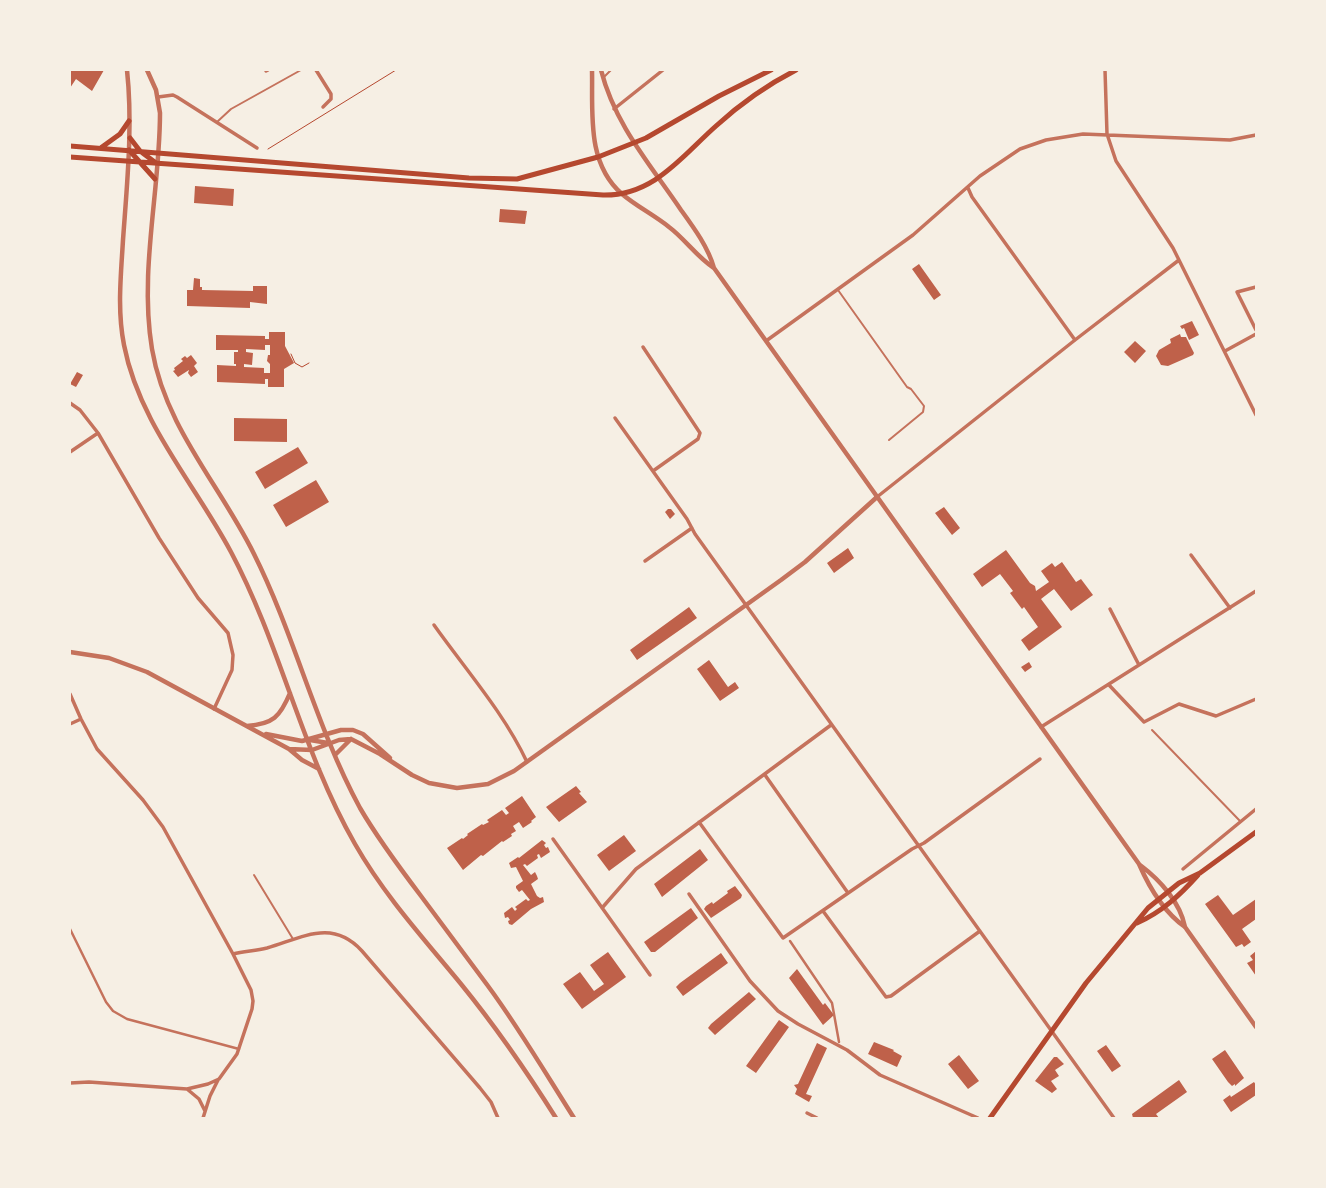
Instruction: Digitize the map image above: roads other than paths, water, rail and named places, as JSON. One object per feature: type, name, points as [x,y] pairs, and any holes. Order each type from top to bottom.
[{"type":"main road","points":[[70,146],[502,180],[535,175],[598,157],[635,143],[771,70]]},
{"type":"main road","points":[[70,157],[603,196],[622,194],[638,190],[668,171],[737,108],[767,86],[796,70]]},
{"type":"main road","points":[[101,148],[120,134],[129,121]]},
{"type":"main road","points":[[130,138],[140,151],[157,164]]},
{"type":"main road","points":[[129,150],[155,179]]},
{"type":"main road","points":[[1136,924],[1155,916],[1200,873],[1256,832]]},
{"type":"main road","points":[[990,1118],[1051,1030],[1108,954],[1136,924],[1148,908],[1179,883],[1200,873]]},
{"type":"street","points":[[127,70],[130,138],[120,299],[122,336],[130,370],[140,398],[157,430],[235,560],[258,612],[319,769],[353,841],[378,879],[502,1036],[556,1118]]},
{"type":"street","points":[[147,70],[158,97],[160,121],[149,268],[148,312],[152,347],[158,377],[180,429],[235,519],[265,575],[330,743],[350,788],[379,838],[490,989],[574,1118]]},
{"type":"street","points":[[316,70],[331,94],[331,99],[323,108]]},
{"type":"street","points":[[592,70],[594,142],[598,157],[607,177],[622,194],[676,232],[705,262],[714,268]]},
{"type":"street","points":[[601,70],[614,109],[635,143],[694,228],[711,258],[714,268],[1139,864],[1146,880],[1159,899],[1174,919],[1185,927],[1256,1027]]},
{"type":"street","points":[[614,109],[663,70]]},
{"type":"street","points":[[1106,70],[1107,134],[1113,154],[1120,168],[1179,260],[1256,415]]},
{"type":"street","points":[[158,97],[173,95],[257,148]]},
{"type":"street","points":[[766,341],[913,236],[968,188],[1009,155],[1037,143],[1071,135],[1107,134],[1230,140],[1256,135]]},
{"type":"street","points":[[968,188],[972,197],[1075,340]]},
{"type":"street","points":[[289,749],[312,750],[343,739],[351,739],[412,775],[429,783],[451,788],[465,788],[495,781],[527,762],[805,562],[877,497],[1075,340],[1179,260]]},
{"type":"street","points":[[1256,287],[1237,292],[1256,330]]},
{"type":"street","points":[[1225,351],[1256,334]]},
{"type":"street","points":[[643,347],[700,433],[698,439],[653,471]]},
{"type":"street","points":[[70,403],[80,410],[98,433],[160,538],[198,598],[228,633],[233,651],[232,670],[214,709]]},
{"type":"street","points":[[615,418],[745,606],[1114,1118]]},
{"type":"street","points":[[70,452],[98,433]]},
{"type":"street","points":[[645,561],[692,528]]},
{"type":"street","points":[[1191,555],[1230,608]]},
{"type":"street","points":[[1041,727],[1255,592]]},
{"type":"street","points":[[1110,609],[1139,665]]},
{"type":"street","points":[[434,625],[510,730],[522,749],[527,762]]},
{"type":"street","points":[[70,652],[101,656],[128,663],[152,674],[289,749],[302,760],[319,769]]},
{"type":"street","points":[[1109,685],[1144,722],[1179,704],[1216,716],[1256,699]]},
{"type":"street","points":[[246,726],[261,725],[271,721],[281,712],[290,693]]},
{"type":"street","points":[[70,694],[81,719],[103,757],[143,800],[163,827],[233,954],[251,990],[252,1009],[239,1049],[234,1060],[219,1079],[204,1111],[203,1118]]},
{"type":"street","points":[[70,724],[81,719]]},
{"type":"street","points":[[602,908],[636,868],[765,775],[831,725]]},
{"type":"street","points":[[308,740],[346,730],[360,733],[399,766]]},
{"type":"street","points":[[256,731],[289,740],[308,740],[330,743]]},
{"type":"street","points":[[335,755],[351,739]]},
{"type":"street","points":[[699,822],[783,938],[918,845],[924,843],[1040,759]]},
{"type":"street","points":[[765,775],[848,893]]},
{"type":"street","points":[[1183,869],[1256,809]]},
{"type":"street","points":[[553,840],[650,975]]},
{"type":"street","points":[[1139,864],[1153,875],[1173,900],[1182,913],[1185,927]]},
{"type":"street","points":[[689,894],[750,981],[778,1011],[798,1024],[847,1050],[880,1075],[978,1118]]},
{"type":"street","points":[[823,911],[886,997],[891,996],[980,931]]},
{"type":"street","points":[[70,929],[104,998],[116,1013],[127,1019],[239,1049]]},
{"type":"street","points":[[233,954],[257,950],[322,932],[340,935],[351,941],[480,1088],[491,1102],[498,1118]]},
{"type":"street","points":[[790,941],[832,1003],[839,1042]]},
{"type":"street","points":[[70,1083],[89,1082],[187,1089],[203,1086],[219,1079]]},
{"type":"street","points":[[187,1089],[199,1099],[204,1111]]},
{"type":"street","points":[[806,1114],[817,1118]]},
{"type":"lane","points":[[217,122],[231,108],[301,70]]},
{"type":"lane","points":[[603,78],[611,70]]},
{"type":"lane","points":[[838,290],[907,387],[911,389],[924,406],[923,412],[889,440]]},
{"type":"lane","points":[[1152,730],[1240,821]]},
{"type":"lane","points":[[254,876],[293,939]]}]
